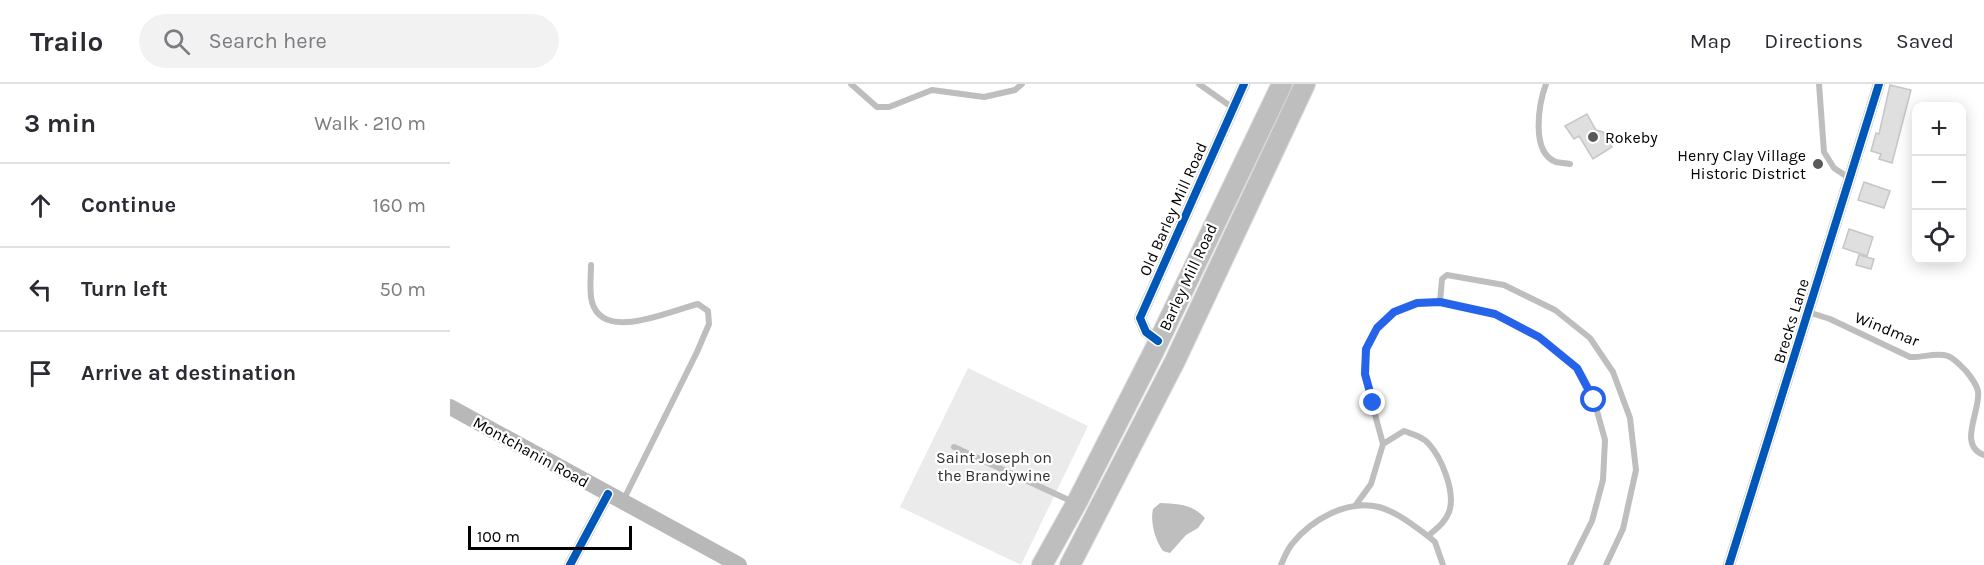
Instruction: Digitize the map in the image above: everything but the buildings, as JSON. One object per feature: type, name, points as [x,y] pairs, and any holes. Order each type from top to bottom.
[{"type":"highway","name":"Barley Mill Road","points":[[1042,565],[1076,504],[1158,341],[1282,84]]},
{"type":"highway","name":"Barley Mill Road","points":[[1071,565],[1175,361],[1305,84]]},
{"type":"highway","points":[[1111,488],[1122,451],[1163,366],[1164,354],[1158,341]]},
{"type":"main road","name":"Montchanin Road","points":[[450,407],[739,565]]},
{"type":"street","name":"Old Barley Mill Road","points":[[1158,341],[1146,332],[1140,318],[1244,84]]},
{"type":"street","name":"Brecks Lane","points":[[1729,565],[1879,84]]},
{"type":"street","points":[[570,565],[615,498]]},
{"type":"lane","points":[[851,84],[877,107],[889,107],[932,90],[984,97],[1015,90],[1023,84]]},
{"type":"lane","points":[[1199,84],[1233,108]]},
{"type":"lane","points":[[1546,84],[1538,118],[1541,141],[1547,155],[1555,162],[1570,164]]},
{"type":"lane","points":[[1819,84],[1824,152],[1834,168],[1850,178]]},
{"type":"lane","points":[[591,265],[592,303],[603,319],[620,323],[641,321],[698,304],[708,311],[709,324],[697,352],[615,498]]},
{"type":"lane","points":[[1440,302],[1442,279],[1447,275],[1504,285],[1555,309],[1590,338],[1613,372],[1630,418],[1636,470],[1623,529],[1606,565]]},
{"type":"lane","points":[[1354,506],[1371,484],[1383,444],[1365,374],[1366,349],[1377,328],[1394,312],[1417,303],[1440,302],[1495,314],[1539,337],[1577,368],[1594,400],[1605,440],[1603,480],[1592,521],[1570,565]]},
{"type":"lane","name":"Windmar","points":[[1808,312],[1830,319],[1910,357],[1940,355],[1956,360],[1973,378],[1978,392],[1971,441],[1974,450],[1984,455]]},
{"type":"lane","points":[[1383,444],[1404,431],[1419,436],[1429,443],[1443,467],[1452,492],[1449,511],[1442,525],[1428,536]]},
{"type":"lane","points":[[954,447],[1076,504]]},
{"type":"lane","points":[[1281,565],[1291,545],[1309,528],[1330,513],[1354,506],[1379,507],[1401,517],[1435,542],[1443,565]]},
{"type":"green space","name":"Saint Joseph on the Brandywine","points":[[968,368],[1088,426],[1021,565],[900,507]]},
{"type":"shaded area","points":[[1160,503],[1190,507],[1205,518],[1198,528],[1186,535],[1170,553],[1163,551],[1160,547],[1153,525],[1153,509]]},
{"type":"cycle path","points":[[1158,341],[1146,332],[1140,318],[1244,84]]},
{"type":"cycle path","points":[[1729,565],[1879,84]]},
{"type":"cycle path","points":[[570,565],[608,494]]},
{"type":"place","name":"Rokeby","points":[[1593,137]]},
{"type":"place","name":"Henry Clay Village Historic District","points":[[1818,164]]},
{"type":"route","points":[[1373,403],[1365,374],[1366,349],[1377,328],[1394,312],[1417,303],[1440,302],[1495,314],[1539,337],[1577,368],[1594,400]]}]
